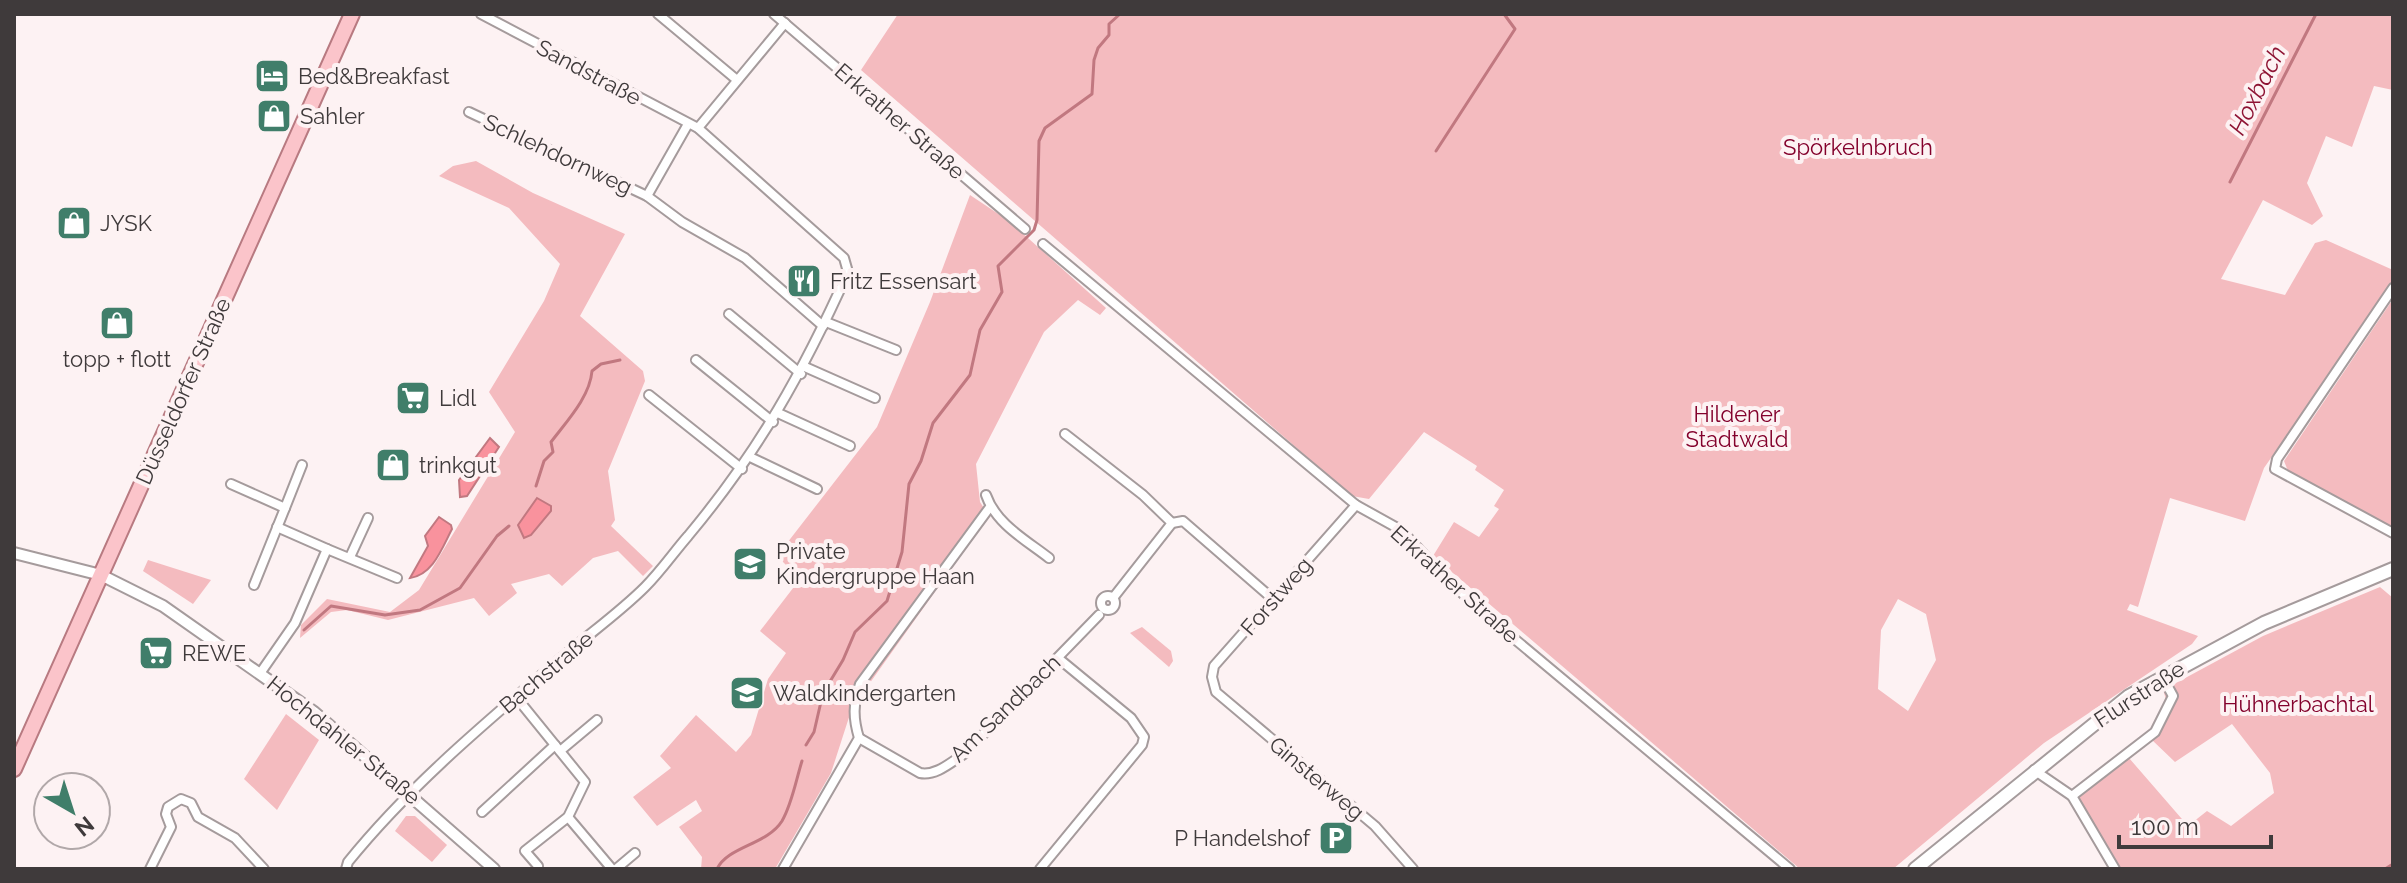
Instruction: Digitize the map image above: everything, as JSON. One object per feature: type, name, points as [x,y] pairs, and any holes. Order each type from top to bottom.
[{"type":"main road","name":"Düsseldorfer Straße","points":[[14,769],[352,14]]},
{"type":"main road","name":"Flurstraße","points":[[1915,869],[2105,713],[2162,676],[2264,623],[2393,569]]},
{"type":"street","name":"Sandstraße","points":[[481,14],[698,128]]},
{"type":"street","points":[[658,14],[737,80]]},
{"type":"street","name":"Erkrather Straße","points":[[774,14],[1025,229]]},
{"type":"street","points":[[698,128],[785,23]]},
{"type":"street","name":"Schlehdornweg","points":[[469,112],[647,196],[682,222],[745,258],[825,324]]},
{"type":"street","name":"Schlehdornweg","points":[[647,196],[688,124]]},
{"type":"street","name":"Bachstraße","points":[[347,866],[377,825],[436,766],[647,585],[742,469],[803,370],[825,324],[848,272],[844,258],[698,128]]},
{"type":"street","name":"Erkrather Straße","points":[[1043,244],[1356,505],[1401,530],[1452,584],[1499,626],[1790,869]]},
{"type":"street","points":[[2393,288],[2277,459],[2275,469],[2393,533]]},
{"type":"street","points":[[729,314],[803,370],[875,398]]},
{"type":"street","points":[[825,324],[896,350]]},
{"type":"street","points":[[696,360],[773,422]]},
{"type":"street","points":[[649,395],[742,469]]},
{"type":"street","points":[[778,413],[850,446]]},
{"type":"street","points":[[1065,434],[1143,495],[1172,523]]},
{"type":"street","points":[[750,457],[817,489]]},
{"type":"street","points":[[254,585],[302,465]]},
{"type":"street","points":[[231,484],[285,508]]},
{"type":"street","points":[[986,495],[990,507],[1005,524],[1049,558]]},
{"type":"street","name":"Forstweg","points":[[1216,692],[1212,677],[1214,666],[1356,505]]},
{"type":"street","points":[[783,869],[859,738],[854,720],[854,701],[860,684],[990,507]]},
{"type":"street","points":[[350,557],[368,518]]},
{"type":"street","points":[[1113,598],[1172,523],[1183,521],[1274,600]]},
{"type":"street","points":[[277,527],[397,578]]},
{"type":"street","points":[[261,672],[295,623],[327,549]]},
{"type":"street","name":"Hochdahler Straße","points":[[14,553],[101,575],[163,606],[261,672],[411,794],[494,869]]},
{"type":"street","name":"Am Sandbach","points":[[859,738],[920,773],[929,774],[964,754],[1099,615]]},
{"type":"street","points":[[1040,869],[1142,745],[1144,737],[1131,718],[1058,658]]},
{"type":"street","points":[[2072,796],[2155,732],[2173,696],[2162,676]]},
{"type":"street","name":"Ginsterweg","points":[[1216,692],[1375,826],[1413,869]]},
{"type":"street","points":[[516,697],[585,782],[568,817],[525,851],[538,866]]},
{"type":"street","points":[[482,812],[558,748],[597,720]]},
{"type":"street","points":[[2034,770],[2072,796],[2115,869]]},
{"type":"street","points":[[150,869],[171,827],[166,814],[168,807],[181,799],[191,803],[198,817],[235,838],[264,869]]},
{"type":"street","points":[[568,817],[614,869],[635,853],[626,869]]},
{"type":"street","points":[[347,866],[355,869]]},
{"type":"green space","name":"Hildener Stadtwald","points":[[898,14],[2393,14],[2393,90],[2374,86],[2352,147],[2326,136],[2307,183],[2323,216],[2312,225],[2263,200],[2221,279],[2285,295],[2315,243],[2326,240],[2393,270],[2393,282],[2264,468],[2245,521],[2170,498],[2138,607],[2130,604],[2127,610],[2198,636],[2192,644],[2044,743],[1893,869],[1800,869],[1433,556],[1454,522],[1479,537],[1499,509],[1494,506],[1504,490],[1475,470],[1477,466],[1424,432],[1369,499],[1352,496],[861,70]],"holes":[[[1898,599],[1926,614],[1936,660],[1908,711],[1878,689],[1881,630]]]},
{"type":"green space","points":[[476,161],[533,193],[625,234],[580,316],[643,371],[645,381],[608,471],[615,520],[611,526],[653,566],[643,576],[618,551],[593,558],[562,586],[549,574],[511,584],[517,593],[489,616],[474,598],[388,620],[347,610],[331,612],[300,638],[301,625],[327,599],[390,612],[419,590],[515,432],[489,392],[544,301],[560,264],[509,208],[439,176],[453,166]]},
{"type":"green space","points":[[970,195],[1009,221],[1106,308],[1100,315],[1078,300],[1044,332],[976,464],[980,502],[989,516],[852,708],[831,773],[775,869],[701,869],[702,857],[679,827],[702,811],[696,800],[657,826],[633,797],[671,768],[660,756],[696,715],[736,752],[751,735],[768,679],[786,653],[760,631],[800,579],[777,556],[877,427],[930,302]]},
{"type":"green space","points":[[2393,299],[2393,528],[2288,471],[2284,461]]},
{"type":"green space","points":[[148,560],[211,580],[193,604],[143,571]]},
{"type":"green space","name":"Hühnerbachtal","points":[[2380,587],[2393,598],[2393,869],[2118,869],[2078,797],[2129,758],[2188,826],[2207,811],[2231,826],[2274,793],[2270,773],[2232,724],[2175,762],[2151,739],[2169,708],[2163,690],[2263,636]]},
{"type":"green space","points":[[1142,627],[1171,651],[1173,661],[1169,667],[1130,633]]},
{"type":"green space","points":[[286,714],[319,740],[277,810],[244,779]]},
{"type":"green space","points":[[406,816],[415,816],[447,845],[432,862],[395,831]]},
{"type":"shaded area","points":[[490,438],[499,447],[467,496],[460,497],[459,480]]},
{"type":"shaded area","points":[[537,498],[551,506],[551,511],[531,535],[524,538],[518,525]]},
{"type":"shaded area","points":[[439,517],[452,529],[431,566],[410,578],[428,546],[425,536]]},
{"type":"waterway","points":[[806,745],[814,732],[823,693],[855,632],[887,601],[902,552],[909,484],[921,461],[933,423],[970,375],[980,330],[1002,292],[998,266],[1034,230],[1037,220],[1039,141],[1045,128],[1092,94],[1094,60],[1098,48],[1109,35],[1109,24],[1120,14]]},
{"type":"waterway","points":[[1436,151],[1515,29],[1504,14]]},
{"type":"waterway","name":"Hoxbach","points":[[2230,182],[2316,14]]},
{"type":"waterway","points":[[536,486],[544,461],[553,452],[551,442],[582,400],[592,371],[601,364],[620,360]]},
{"type":"waterway","points":[[304,630],[331,606],[385,615],[420,610],[460,588],[497,536],[509,526]]},
{"type":"waterway","points":[[717,869],[730,855],[767,835],[782,821],[802,761]]},
{"type":"waterway","points":[[2385,869],[2393,864]]},
{"type":"place","name":"Bed&Breakfast","points":[[272,76]]},
{"type":"place","name":"Sahler","points":[[274,116]]},
{"type":"place","name":"JYSK","points":[[74,223]]},
{"type":"place","name":"Fritz Essensart","points":[[804,281]]},
{"type":"place","name":"topp + flott","points":[[117,323]]},
{"type":"place","name":"Lidl","points":[[413,398]]},
{"type":"place","name":"trinkgut","points":[[393,465]]},
{"type":"place","name":"Private Kindergruppe Haan","points":[[750,564]]},
{"type":"place","name":"REWE","points":[[156,653]]},
{"type":"place","name":"Waldkindergarten","points":[[747,693]]},
{"type":"place","name":"P Handelshof","points":[[1336,838]]},
{"type":"park label","name":"Spörkelnbruch","points":[[1858,147]]}]
